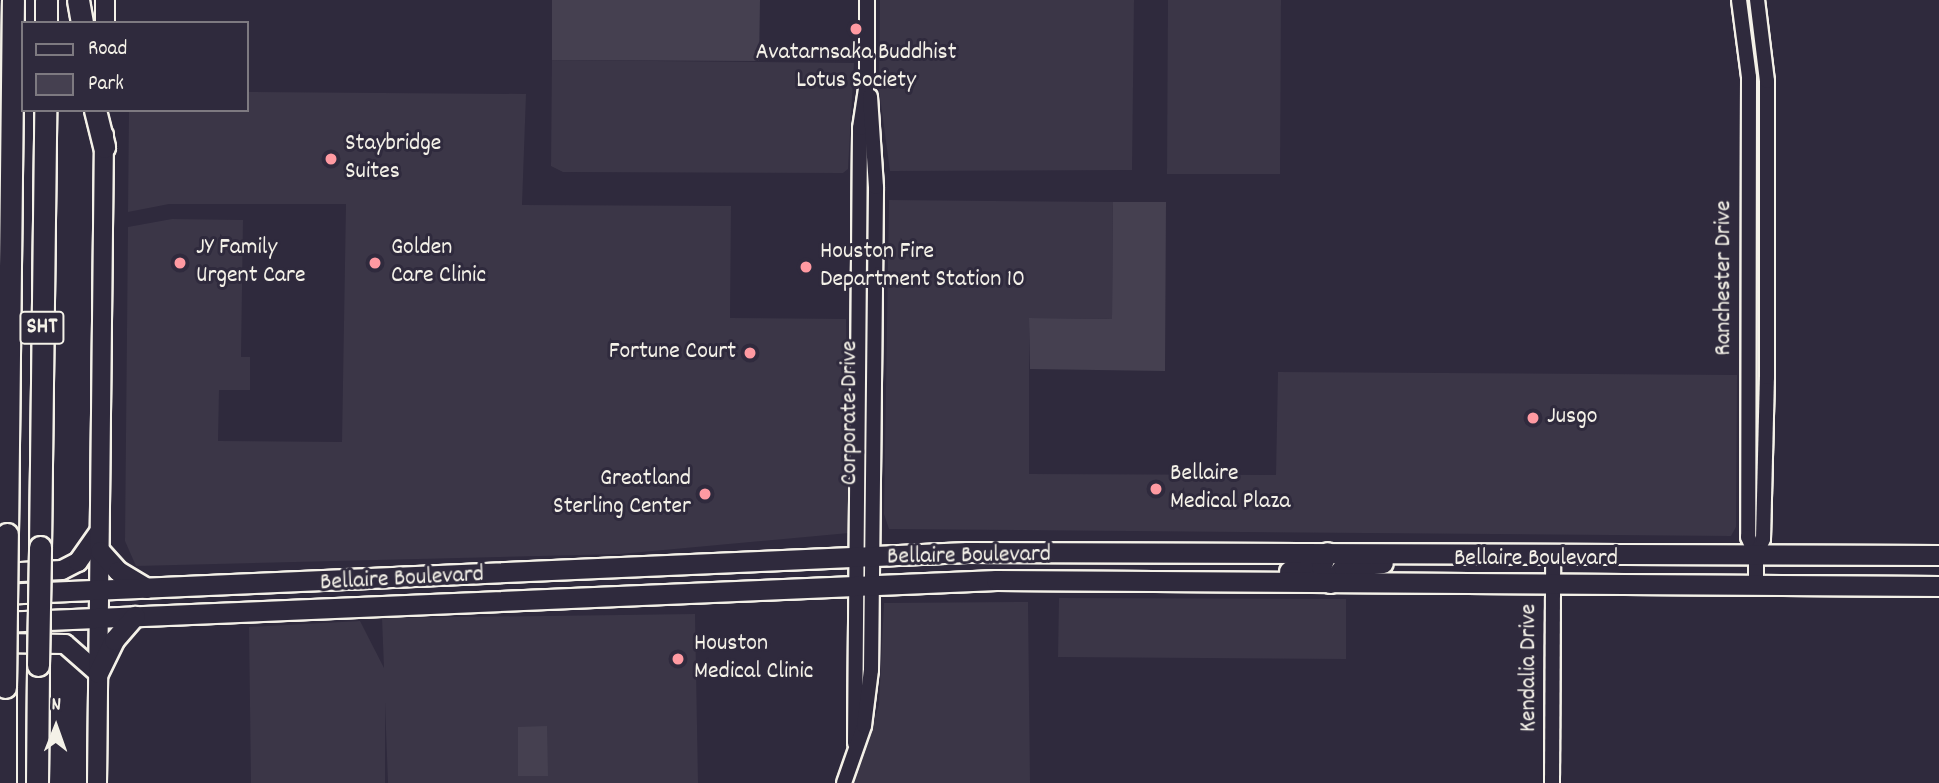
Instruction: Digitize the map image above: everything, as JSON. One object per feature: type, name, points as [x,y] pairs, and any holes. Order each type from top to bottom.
[{"type":"highway","name":"SHT","points":[[5,783],[13,0]]},
{"type":"highway","points":[[46,0],[46,21]]},
{"type":"highway","points":[[79,0],[82,21]]},
{"type":"highway","name":"SHT","points":[[37,783],[45,112]]},
{"type":"highway","points":[[95,112],[104,147]]},
{"type":"main road","points":[[105,21],[106,0]]},
{"type":"main road","points":[[97,783],[104,112]]},
{"type":"main road","points":[[0,573],[62,570],[78,562],[99,542]]},
{"type":"main road","points":[[99,542],[118,571],[147,588]]},
{"type":"main road","points":[[1041,551],[1041,580]]},
{"type":"main road","name":"Bellaire Boulevard","points":[[0,594],[565,572],[866,556],[1041,551],[1939,555]]},
{"type":"main road","points":[[1208,582],[1256,572],[1314,570],[1327,552]]},
{"type":"main road","points":[[1330,583],[1343,567],[1386,563],[1398,553]]},
{"type":"main road","points":[[503,600],[519,588],[544,586],[565,572]]},
{"type":"main road","points":[[432,603],[453,593],[498,588],[508,574]]},
{"type":"main road","name":"Bellaire Boulevard","points":[[0,622],[866,584],[1041,580],[1939,586]]},
{"type":"main road","points":[[264,611],[274,598],[317,590],[326,581]]},
{"type":"main road","points":[[98,673],[114,640],[135,617]]},
{"type":"main road","points":[[0,643],[65,644],[98,673]]},
{"type":"street","name":"Corporate Drive","points":[[844,783],[855,743],[866,584],[860,128],[867,82],[867,0]]},
{"type":"street","name":"Ranchester Drive","points":[[1739,0],[1748,54],[1748,540],[1756,555]]},
{"type":"street","name":"Ranchester Drive","points":[[1756,585],[1756,555],[1763,539],[1767,377],[1766,50],[1758,0]]},
{"type":"street","points":[[1748,54],[1766,50]]},
{"type":"street","points":[[1747,377],[1767,377]]},
{"type":"street","points":[[1748,453],[1765,454]]},
{"type":"street","name":"Kendalia Drive","points":[[1552,783],[1553,554]]},
{"type":"shaded area","points":[[880,0],[1134,0],[1132,170],[890,171],[879,90]]},
{"type":"shaded area","points":[[1168,0],[1281,0],[1280,174],[1167,174]]},
{"type":"shaded area","points":[[552,60],[854,63],[848,169],[843,173],[563,172],[551,166]]},
{"type":"shaded area","points":[[248,92],[526,94],[522,205],[731,206],[730,318],[846,319],[849,533],[620,554],[136,566],[125,541],[128,227],[172,219],[243,220],[241,357],[250,357],[250,390],[219,390],[218,441],[342,442],[346,204],[169,204],[128,212],[129,112],[248,112]]},
{"type":"shaded area","points":[[889,200],[1113,202],[1112,319],[1029,318],[1029,474],[1276,475],[1278,372],[1737,375],[1736,527],[1731,536],[889,529],[884,514]]},
{"type":"shaded area","points":[[1059,598],[1346,599],[1346,659],[1058,657]]},
{"type":"shaded area","points":[[1028,602],[1030,783],[853,783],[879,705],[884,603]]},
{"type":"shaded area","points":[[695,614],[698,783],[388,783],[385,702],[385,783],[251,783],[249,627],[360,621],[384,668],[382,618]]},
{"type":"green space","points":[[552,0],[760,0],[759,61],[552,60]]},
{"type":"green space","points":[[1113,202],[1166,202],[1165,371],[1030,369],[1029,318],[1112,319]]},
{"type":"green space","points":[[547,726],[548,776],[518,776],[518,727]]},
{"type":"place","name":"Avatarnsaka Buddhist Lotus Society","points":[[856,29]]},
{"type":"place","name":"Staybridge Suites","points":[[331,159]]},
{"type":"place","name":"JY Family Urgent Care","points":[[180,263]]},
{"type":"place","name":"Golden Care Clinic","points":[[375,263]]},
{"type":"place","name":"Houston Fire Department Station 10","points":[[806,267]]},
{"type":"place","name":"Fortune Court","points":[[750,353]]},
{"type":"place","name":"Jusgo","points":[[1533,418]]},
{"type":"place","name":"Bellaire Medical Plaza","points":[[1156,489]]},
{"type":"place","name":"Greatland Sterling Center","points":[[705,494]]},
{"type":"place","name":"Houston Medical Clinic","points":[[678,659]]}]
